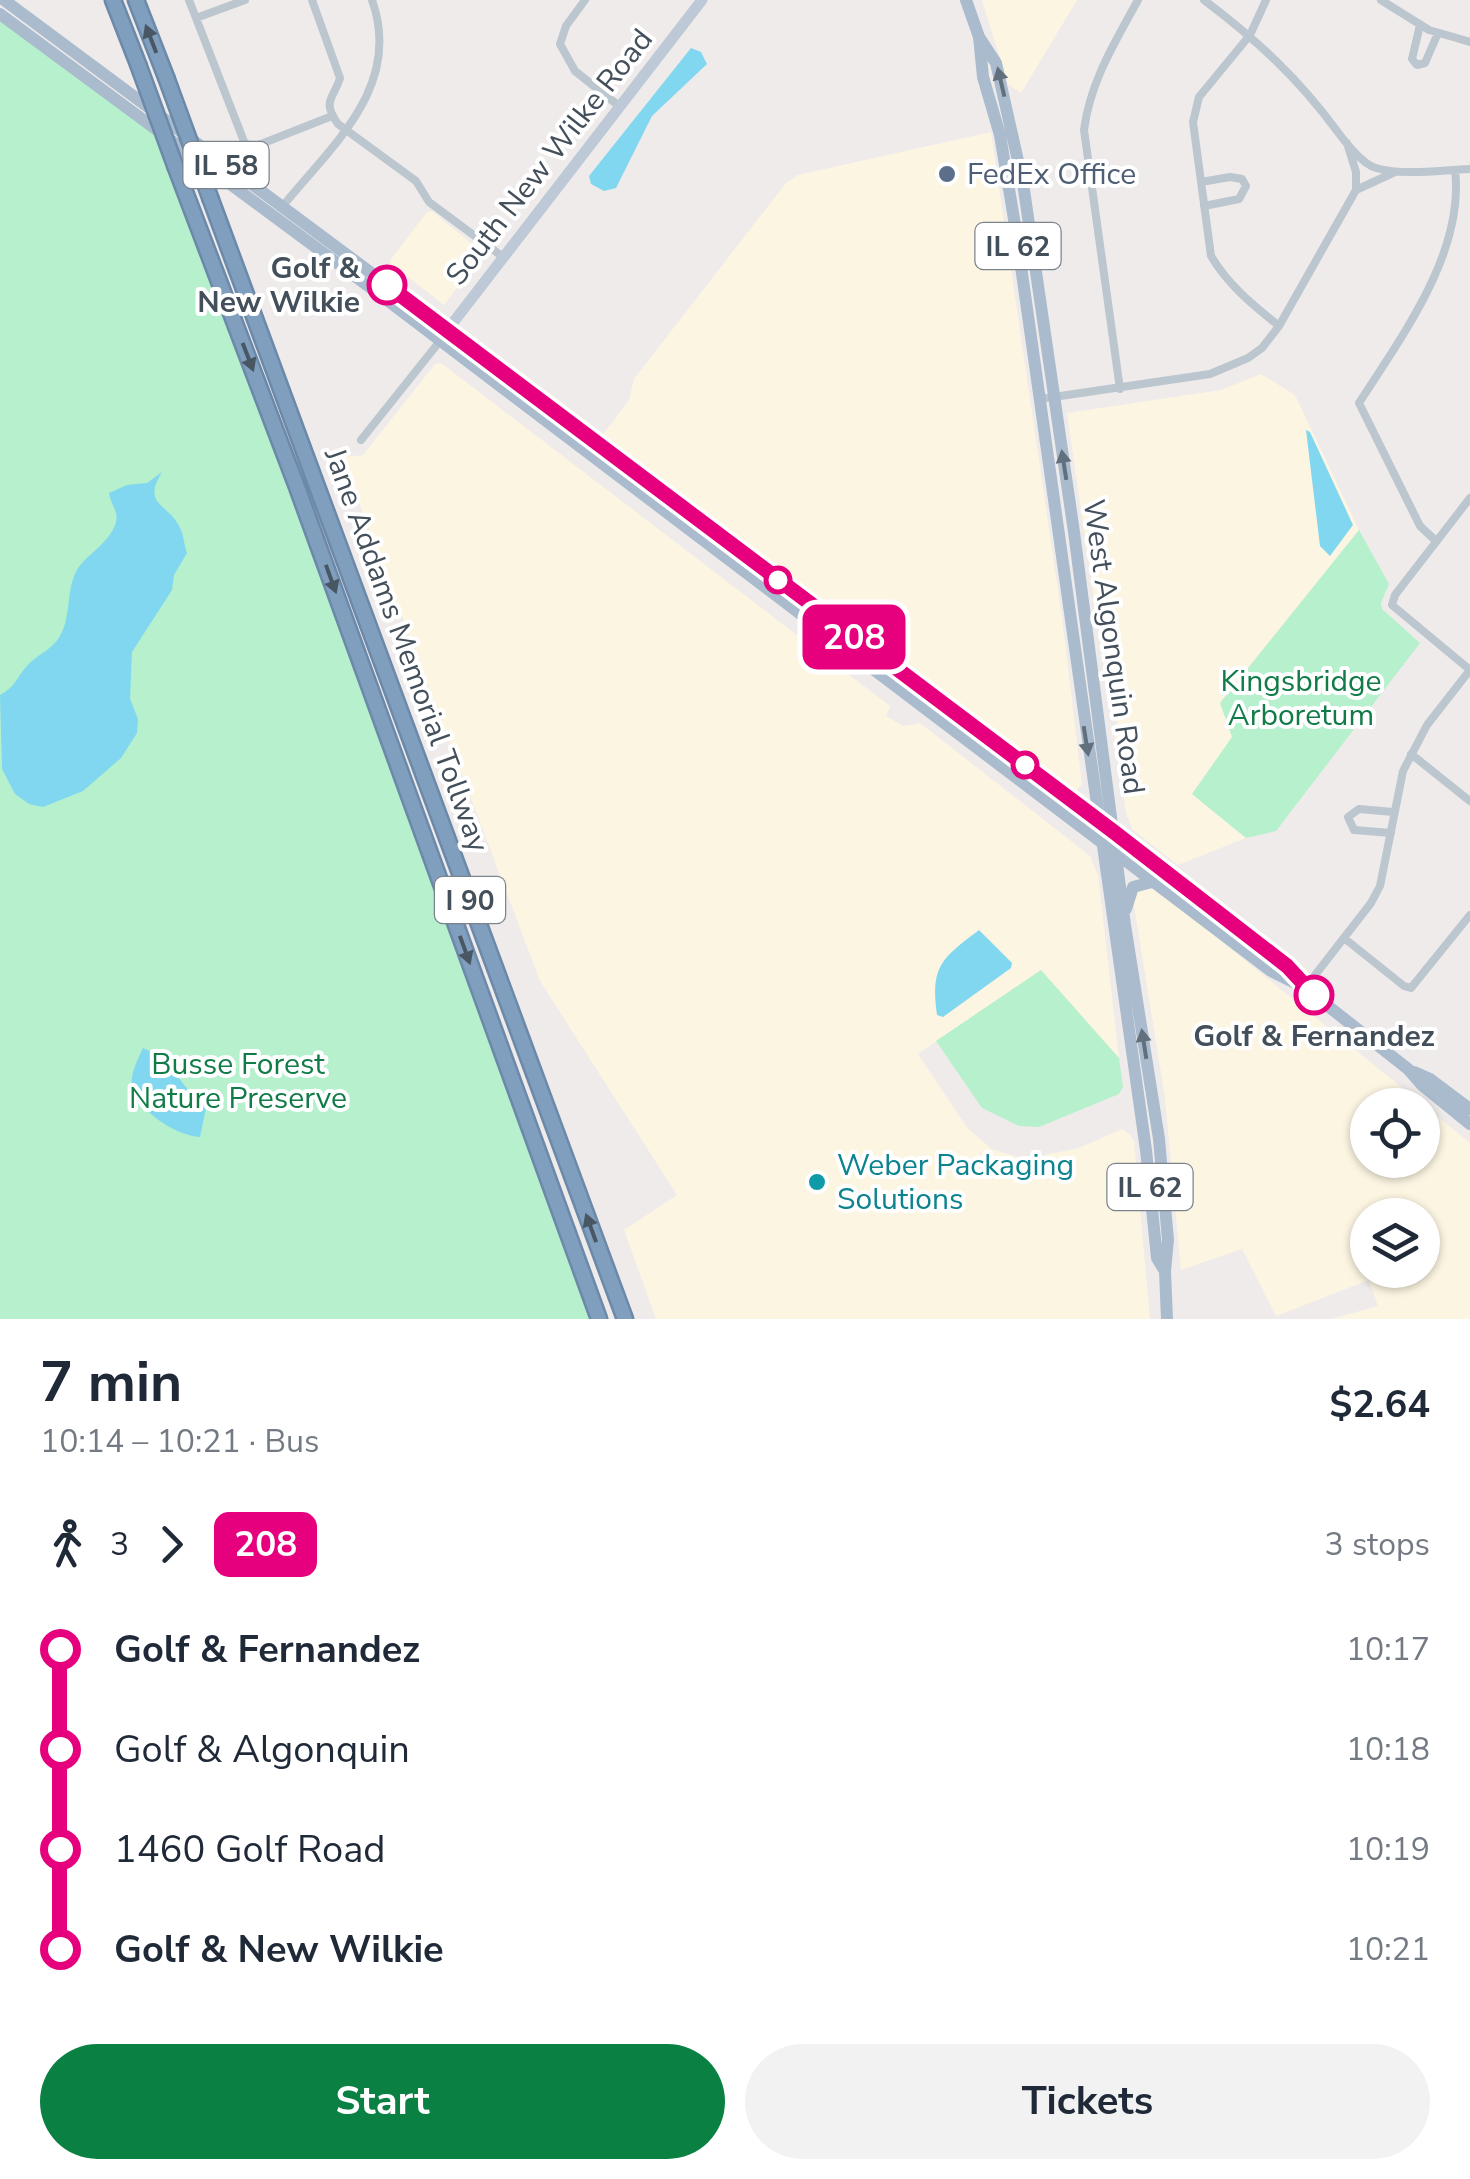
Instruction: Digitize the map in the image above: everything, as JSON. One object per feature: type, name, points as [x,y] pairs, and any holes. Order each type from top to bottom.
[{"type":"highway","name":"Jane Addams Memorial Tollway","points":[[113,0],[298,487],[599,1319]]},
{"type":"highway","name":"Jane Addams Memorial Tollway","points":[[136,0],[625,1319]]},
{"type":"main road","name":"IL 58","points":[[4,0],[282,207],[1152,882],[1270,970],[1305,988],[1408,1069],[1470,1124]]},
{"type":"main road","name":"South New Wilke Road","points":[[444,335],[702,0]]},
{"type":"main road","name":"West Algonquin Road","points":[[966,0],[979,37],[996,62],[1012,132],[1047,398],[1159,1139],[1168,1240],[1167,1319]]},
{"type":"main road","name":"IL 58","points":[[0,14],[444,335],[1098,820],[1287,966],[1305,988]]},
{"type":"main road","name":"West Algonquin Road","points":[[1047,398],[1069,628],[1146,1150],[1157,1258],[1165,1271]]},
{"type":"main road","points":[[1124,916],[1134,887],[1152,882]]},
{"type":"main road","name":"IL 58","points":[[1408,1069],[1430,1079],[1470,1109]]},
{"type":"street","points":[[189,0],[245,144],[256,146],[332,116]]},
{"type":"street","points":[[196,18],[245,0]]},
{"type":"street","points":[[312,0],[340,78],[329,98],[332,116],[416,181],[429,202],[504,257]]},
{"type":"street","points":[[282,207],[367,98],[380,58],[381,34],[374,0]]},
{"type":"street","points":[[584,0],[560,44],[574,71],[619,106]]},
{"type":"street","points":[[1120,388],[1084,130],[1088,101],[1138,0]]},
{"type":"street","points":[[1204,0],[1250,35],[1306,88],[1346,143],[1372,168],[1470,170]]},
{"type":"street","points":[[1266,0],[1250,35],[1200,97],[1193,122],[1211,256],[1221,274],[1280,326]]},
{"type":"street","points":[[1381,0],[1438,33],[1470,42]]},
{"type":"street","points":[[1420,24],[1411,51],[1417,65],[1425,63],[1438,33]]},
{"type":"street","points":[[1047,398],[1210,374],[1262,348],[1280,326],[1356,190],[1356,172],[1346,143]]},
{"type":"street","points":[[1356,190],[1399,170]]},
{"type":"street","points":[[1436,541],[1420,526],[1359,403],[1438,270],[1456,216],[1455,170]]},
{"type":"street","points":[[1201,182],[1230,177],[1242,179],[1246,186],[1239,199],[1204,206]]},
{"type":"street","name":"South New Wilke Road","points":[[361,440],[444,335]]},
{"type":"street","points":[[1305,988],[1380,886],[1397,789],[1411,754],[1427,725],[1470,670],[1394,609],[1393,602],[1470,498]]},
{"type":"street","points":[[1411,754],[1470,801]]},
{"type":"street","points":[[1391,832],[1354,830],[1348,818],[1359,809],[1393,812]]},
{"type":"street","points":[[1344,938],[1410,988],[1470,915]]},
{"type":"shaded area","points":[[982,0],[1077,0],[1021,93],[1008,84]]},
{"type":"shaded area","points":[[991,132],[1062,618],[1082,784],[1076,791],[918,679],[601,437],[629,400],[634,379],[786,183],[798,175]]},
{"type":"shaded area","points":[[432,211],[483,253],[444,305],[389,262],[427,212]]},
{"type":"shaded area","points":[[441,363],[890,706],[886,716],[903,726],[920,723],[1090,856],[1098,875],[1119,1058],[1040,971],[918,1054],[968,1129],[992,1149],[1024,1159],[1079,1148],[1122,1129],[1129,1134],[1134,1141],[1150,1319],[656,1319],[624,1230],[677,1195],[540,981],[342,457],[363,455],[435,364]]},
{"type":"shaded area","points":[[1261,374],[1295,395],[1359,530],[1220,703],[1233,737],[1192,794],[1246,838],[1178,865],[1132,829],[1126,813],[1114,731],[1116,715],[1110,709],[1103,652],[1107,644],[1105,627],[1097,620],[1067,413],[1221,390]]},
{"type":"shaded area","points":[[1156,888],[1402,1088],[1350,1088],[1350,1178],[1440,1178],[1440,1119],[1470,1143],[1470,1319],[1331,1319],[1378,1306],[1372,1288],[1440,1288],[1440,1198],[1350,1198],[1350,1287],[1276,1316],[1242,1249],[1181,1270],[1165,1098],[1133,899],[1140,889]]},
{"type":"green space","name":"Busse Forest Nature Preserve","points":[[0,15],[164,136],[598,1319],[0,1319]]},
{"type":"green space","name":"Kingsbridge Arboretum","points":[[1359,530],[1389,584],[1382,609],[1420,643],[1276,831],[1246,838],[1192,794],[1232,737],[1220,703]]},
{"type":"green space","points":[[1041,970],[1119,1058],[1123,1087],[1119,1094],[1039,1127],[1019,1126],[982,1108],[936,1041]]},
{"type":"water","points":[[691,48],[701,52],[707,64],[652,116],[616,188],[604,191],[591,184],[589,176]]},
{"type":"water","points":[[1306,430],[1353,525],[1330,556],[1320,546]]},
{"type":"water","points":[[162,472],[154,492],[180,528],[187,553],[174,575],[172,590],[132,652],[130,699],[138,719],[137,733],[121,758],[83,791],[43,807],[29,804],[15,794],[2,769],[0,695],[60,636],[76,571],[114,528],[116,515],[109,493],[127,485],[147,483]]},
{"type":"water","points":[[979,930],[1012,963],[1011,968],[943,1017],[937,1015],[935,985],[941,965]]},
{"type":"water","points":[[143,1048],[163,1057],[188,1090],[204,1102],[200,1137],[180,1132],[159,1120],[135,1095],[132,1077]]},
{"type":"bus line","name":"208","points":[[387,285],[1114,832],[1287,966],[1314,995]]},
{"type":"place","name":"FedEx Office","points":[[947,174]]},
{"type":"place","name":"Golf & New Wilkie","points":[[387,285]]},
{"type":"place","name":"Golf & Fernandez","points":[[1314,995]]},
{"type":"place","name":"Weber Packaging Solutions","points":[[817,1182]]}]
